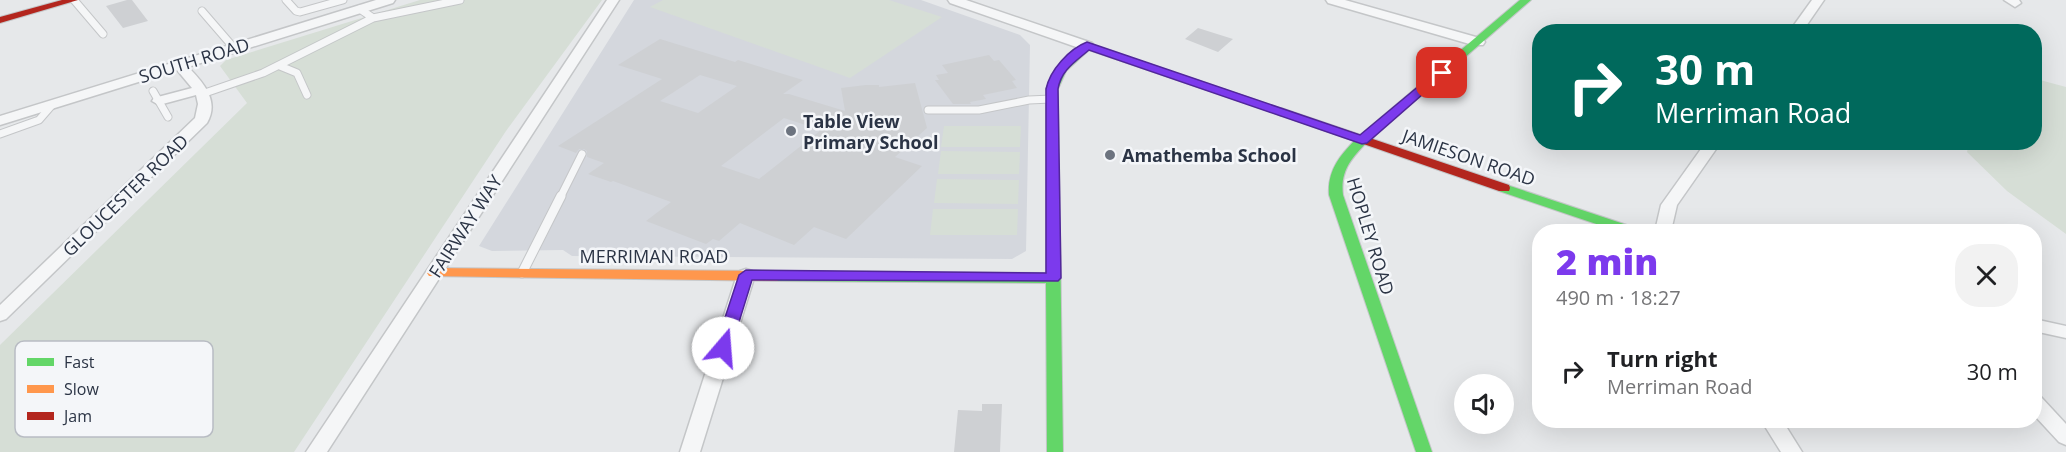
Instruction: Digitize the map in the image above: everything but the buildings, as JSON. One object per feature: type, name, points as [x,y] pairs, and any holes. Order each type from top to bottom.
[{"type":"street","points":[[0,18],[74,0]]},
{"type":"street","name":"SOUTH ROAD","points":[[0,121],[389,0]]},
{"type":"street","name":"FAIRWAY WAY","points":[[316,452],[613,0]]},
{"type":"street","name":"JAMIESON ROAD","points":[[954,0],[1610,224]]},
{"type":"street","points":[[1332,0],[1478,42]]},
{"type":"street","name":"HOPLEY ROAD","points":[[1424,452],[1333,184],[1334,172],[1341,160],[1362,140],[1526,0]]},
{"type":"street","points":[[1801,24],[1818,0]]},
{"type":"street","points":[[1055,452],[1051,99],[1054,77],[1069,60],[1087,46]]},
{"type":"street","points":[[179,65],[201,92]]},
{"type":"street","points":[[156,96],[201,92]]},
{"type":"street","name":"GLOUCESTER ROAD","points":[[0,315],[193,131],[205,114],[207,105],[201,92]]},
{"type":"street","points":[[1665,224],[1669,205],[1708,150]]},
{"type":"street","name":"MERRIMAN ROAD","points":[[434,273],[1053,278]]},
{"type":"street","points":[[690,452],[746,275]]},
{"type":"street","points":[[2042,327],[2066,332]]},
{"type":"street","points":[[2042,411],[2066,437]]},
{"type":"street","points":[[1776,428],[1792,452]]},
{"type":"lane","points":[[0,18],[57,0]]},
{"type":"lane","points":[[74,0],[103,34]]},
{"type":"lane","points":[[286,0],[296,11],[300,12],[343,0]]},
{"type":"lane","points":[[201,92],[280,66],[373,18],[460,0]]},
{"type":"lane","points":[[330,4],[341,15]]},
{"type":"lane","points":[[360,9],[373,18]]},
{"type":"lane","points":[[202,11],[234,48]]},
{"type":"lane","points":[[280,66],[297,74],[307,95]]},
{"type":"lane","points":[[156,96],[168,117]]},
{"type":"lane","points":[[928,110],[979,110],[1029,100],[1051,99]]},
{"type":"lane","points":[[0,134],[39,120],[45,116],[52,105]]},
{"type":"lane","points":[[522,273],[582,154]]},
{"type":"shaded area","points":[[420,0],[602,0],[506,131],[294,452],[0,452],[0,345],[247,103],[220,66],[226,60]]},
{"type":"shaded area","name":"Table View Primary School","points":[[634,0],[921,0],[1020,35],[1030,45],[1026,251],[1012,259],[572,256],[563,250],[492,251],[479,246]]},
{"type":"shaded area","points":[[663,0],[889,0],[942,17],[850,78],[650,7]]},
{"type":"shaded area","points":[[2042,81],[2066,87],[2066,234],[2007,191],[1967,150],[2042,150]]},
{"type":"shaded area","points":[[944,126],[1021,126],[1020,147],[941,147]]},
{"type":"shaded area","points":[[941,151],[1020,152],[1019,174],[938,174]]},
{"type":"shaded area","points":[[937,179],[1019,180],[1018,204],[934,203]]},
{"type":"shaded area","points":[[933,209],[1018,209],[1017,235],[930,235]]},
{"type":"traffic: fast","points":[[1424,452],[1336,195],[1336,178],[1345,158],[1362,140],[1526,0]]},
{"type":"traffic: fast","points":[[1055,452],[1052,89],[1061,70],[1087,46],[1281,112]]},
{"type":"traffic: fast","points":[[1504,188],[1610,224]]},
{"type":"traffic: fast","points":[[777,276],[1053,278]]},
{"type":"traffic: slow","points":[[434,273],[777,276]]},
{"type":"traffic: jam","points":[[0,20],[73,0]]},
{"type":"traffic: jam","points":[[1281,112],[1504,188]]},
{"type":"place","name":"Table View Primary School","points":[[791,131]]},
{"type":"place","name":"Amathemba School","points":[[1110,155]]},
{"type":"route","points":[[723,348],[746,275],[1053,278],[1052,89],[1054,77],[1060,69],[1087,46],[1362,140],[1442,73]]}]
